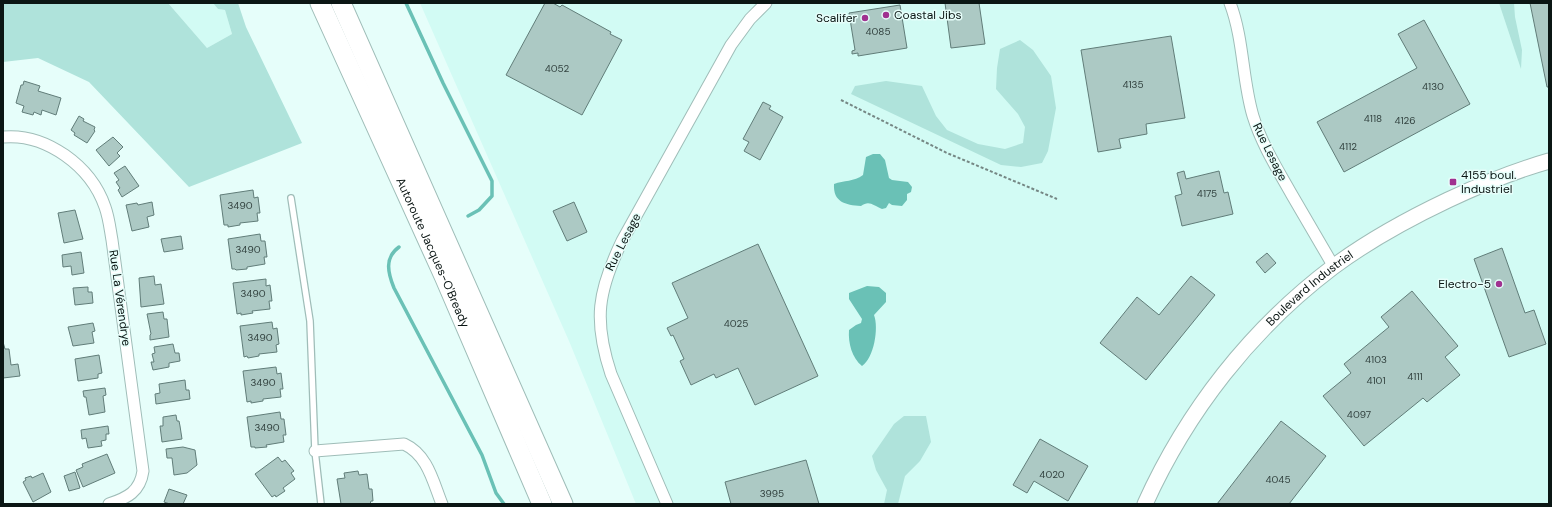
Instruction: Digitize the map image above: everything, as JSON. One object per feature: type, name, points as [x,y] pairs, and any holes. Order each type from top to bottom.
[{"type":"highway","points":[[316,3],[328,21]]},
{"type":"highway","name":"Autoroute Jacques-O'Bready","points":[[320,3],[440,269],[542,504]]},
{"type":"highway","name":"Autoroute Jacques-O'Bready","points":[[342,3],[563,504]]},
{"type":"main road","name":"Boulevard Industriel","points":[[1145,504],[1154,484],[1184,431],[1197,410],[1228,368],[1284,310],[1334,267],[1385,234],[1433,207],[1486,183],[1549,161]]},
{"type":"street","name":"Rue Lesage","points":[[667,504],[610,374],[602,342],[600,325],[603,290],[607,274],[622,241],[731,45],[750,19],[766,3]]},
{"type":"street","name":"Rue Lesage","points":[[1230,3],[1239,31],[1253,116],[1277,170],[1334,267]]},
{"type":"street","name":"Rue La Vérendrye","points":[[3,137],[15,136],[33,139],[64,154],[89,178],[100,194],[105,207],[112,240],[143,472],[142,478],[136,490],[125,498],[109,504]]},
{"type":"street","points":[[316,451],[404,444],[413,448],[421,456],[428,468],[442,504]]},
{"type":"lane","points":[[291,198],[310,321],[316,451],[322,504]]},
{"type":"path","points":[[841,100],[947,153],[1057,199]]},
{"type":"shaded area","points":[[3,3],[168,3],[207,48],[232,34],[225,10],[218,9],[213,3],[238,3],[246,27],[302,143],[189,187],[89,82],[38,58],[3,62]]},
{"type":"shaded area","points":[[168,3],[213,3],[218,9],[225,10],[232,34],[207,48]]},
{"type":"shaded area","points":[[420,3],[1549,3],[1549,504],[636,504],[569,341]]},
{"type":"shaded area","points":[[1499,3],[1514,3],[1515,17],[1522,50],[1521,69]]},
{"type":"shaded area","points":[[1020,40],[1033,50],[1051,76],[1056,108],[1048,151],[1042,163],[1021,167],[1001,165],[851,94],[855,86],[886,81],[922,86],[936,116],[947,130],[978,144],[1005,149],[1023,143],[1025,127],[1018,114],[996,89],[997,68],[1000,49]]},
{"type":"shaded area","points":[[904,416],[926,416],[931,442],[920,461],[905,476],[898,504],[884,504],[887,490],[876,470],[872,456],[894,424]]},
{"type":"water","points":[[873,154],[880,154],[885,160],[889,178],[892,180],[908,182],[912,187],[911,192],[907,194],[907,200],[902,206],[892,205],[889,203],[886,208],[882,209],[869,203],[861,206],[850,205],[838,199],[834,190],[834,184],[856,179],[863,175],[866,157]]},
{"type":"water","points":[[867,286],[879,287],[886,293],[886,302],[874,315],[876,335],[870,356],[862,366],[853,355],[850,345],[849,330],[861,323],[862,319],[849,299],[849,293]]},
{"type":"building","points":[[545,3],[553,3],[560,7],[562,5],[611,32],[610,34],[622,40],[582,115],[506,75]]},
{"type":"building","points":[[945,3],[979,3],[985,44],[951,48]]},
{"type":"building","points":[[1530,3],[1549,3],[1549,87],[1547,87]]},
{"type":"building","points":[[900,5],[907,48],[858,56],[858,53],[852,54],[852,51],[855,50],[849,13]]},
{"type":"building","points":[[1424,20],[1470,104],[1344,172],[1317,122],[1417,68],[1398,34]]},
{"type":"building","points":[[1171,36],[1185,118],[1146,124],[1147,134],[1119,139],[1121,148],[1098,152],[1081,50]]},
{"type":"building","points":[[24,81],[40,86],[38,91],[61,98],[56,115],[42,110],[41,115],[34,112],[33,115],[22,112],[24,106],[16,103],[21,85],[23,85]]},
{"type":"building","points":[[763,102],[771,106],[769,109],[783,117],[760,160],[744,151],[749,142],[743,139]]},
{"type":"building","points":[[79,116],[84,119],[83,121],[95,127],[95,131],[87,143],[74,135],[75,133],[71,130]]},
{"type":"building","points":[[113,137],[123,147],[117,153],[120,156],[109,166],[96,150]]},
{"type":"building","points":[[125,166],[139,186],[122,197],[118,190],[120,188],[116,182],[119,180],[114,173]]},
{"type":"building","points":[[1184,171],[1186,179],[1219,171],[1224,193],[1228,192],[1233,214],[1182,226],[1175,196],[1182,194],[1177,173]]},
{"type":"building","points":[[253,190],[254,198],[258,197],[260,213],[257,213],[258,221],[240,223],[240,225],[228,227],[228,225],[224,225],[220,195]]},
{"type":"building","points":[[152,202],[154,215],[147,217],[149,227],[132,231],[126,205],[137,203],[138,205]]},
{"type":"building","points":[[574,202],[587,232],[567,241],[553,211]]},
{"type":"building","points":[[75,210],[83,239],[64,243],[58,213]]},
{"type":"building","points":[[260,234],[261,241],[265,241],[267,257],[264,257],[265,264],[247,267],[247,269],[232,269],[228,239]]},
{"type":"building","points":[[181,236],[183,249],[164,252],[161,239]]},
{"type":"building","points":[[758,244],[818,376],[755,405],[738,368],[716,378],[714,374],[691,385],[680,361],[684,359],[673,335],[671,336],[667,328],[688,318],[672,283]]},
{"type":"building","name":"Electro-5","points":[[1502,248],[1525,313],[1534,310],[1546,344],[1509,357],[1474,259]]},
{"type":"building","points":[[81,252],[84,273],[72,275],[71,266],[63,267],[62,255]]},
{"type":"building","points":[[1267,253],[1276,263],[1265,273],[1256,262]]},
{"type":"building","points":[[154,276],[155,285],[161,284],[164,304],[141,307],[139,278]]},
{"type":"building","points":[[1191,276],[1215,295],[1146,380],[1100,343],[1137,297],[1159,315]]},
{"type":"building","points":[[266,279],[266,286],[270,285],[272,301],[269,301],[270,309],[252,311],[253,313],[241,315],[241,313],[237,314],[233,283]]},
{"type":"building","points":[[88,287],[88,292],[92,292],[93,303],[75,305],[73,288]]},
{"type":"building","points":[[1412,291],[1458,346],[1445,357],[1460,375],[1427,402],[1423,398],[1364,446],[1323,396],[1351,373],[1344,364],[1389,327],[1381,317]]},
{"type":"building","points":[[163,312],[164,319],[167,319],[169,337],[150,340],[151,334],[147,314]]},
{"type":"building","points":[[272,322],[273,329],[277,328],[279,344],[276,345],[277,352],[259,354],[259,356],[248,358],[247,356],[244,357],[240,326]]},
{"type":"building","points":[[93,323],[95,331],[92,332],[94,343],[73,346],[68,327]]},
{"type":"building","points":[[3,342],[5,349],[9,349],[11,365],[18,364],[20,376],[3,378]]},
{"type":"building","points":[[173,344],[175,353],[179,353],[180,361],[169,363],[169,367],[153,370],[151,362],[154,362],[152,354],[155,353],[154,347]]},
{"type":"building","points":[[99,355],[102,373],[98,374],[98,378],[78,381],[75,359]]},
{"type":"building","points":[[276,367],[277,374],[281,373],[283,389],[280,389],[281,397],[263,399],[263,401],[251,403],[251,401],[247,402],[243,371]]},
{"type":"building","points":[[185,380],[186,390],[189,390],[190,399],[156,404],[155,394],[160,393],[159,384]]},
{"type":"building","points":[[105,388],[106,395],[103,396],[105,412],[89,415],[86,397],[84,397],[83,391]]},
{"type":"building","points":[[280,412],[281,419],[284,419],[286,435],[283,435],[284,442],[266,445],[267,447],[251,447],[247,417]]},
{"type":"building","points":[[176,415],[177,421],[179,421],[182,439],[162,442],[160,426],[163,426],[163,417]]},
{"type":"building","points":[[1281,421],[1326,456],[1289,504],[1217,504]]},
{"type":"building","points":[[108,426],[109,434],[106,434],[106,440],[101,441],[102,446],[88,448],[86,438],[82,439],[81,430]]},
{"type":"building","points":[[1040,439],[1088,466],[1068,501],[1034,481],[1027,493],[1013,485]]},
{"type":"building","points":[[183,447],[195,450],[197,465],[187,473],[174,475],[172,458],[167,458],[166,449]]},
{"type":"building","points":[[107,454],[115,473],[83,487],[76,470],[83,467],[82,464]]},
{"type":"building","points":[[278,457],[282,462],[285,460],[294,471],[291,473],[295,479],[283,488],[285,491],[276,497],[275,495],[272,497],[255,474]]},
{"type":"building","points":[[806,460],[819,504],[731,504],[725,482]]},
{"type":"building","points":[[358,471],[359,475],[367,474],[369,489],[372,489],[373,501],[371,501],[370,504],[341,504],[337,479],[345,478],[344,473]]},
{"type":"building","points":[[75,472],[80,488],[69,491],[64,476]]},
{"type":"building","points":[[43,473],[51,492],[33,502],[23,482],[26,480],[25,478],[31,476],[32,478]]},
{"type":"building","points":[[169,489],[187,495],[183,504],[170,504],[164,502]]},
{"type":"waterway","points":[[406,3],[443,83],[492,181],[492,196],[479,210],[468,216]]},
{"type":"waterway","points":[[399,247],[394,251],[389,261],[390,277],[394,288],[482,455],[496,493],[504,504]]},
{"type":"place","name":"Coastal Jibs","points":[[886,15]]},
{"type":"place","name":"Scalifer","points":[[865,18]]},
{"type":"place","name":"4155 boul. Industriel","points":[[1453,182]]},
{"type":"place","name":"Electro-5","points":[[1499,284]]}]
